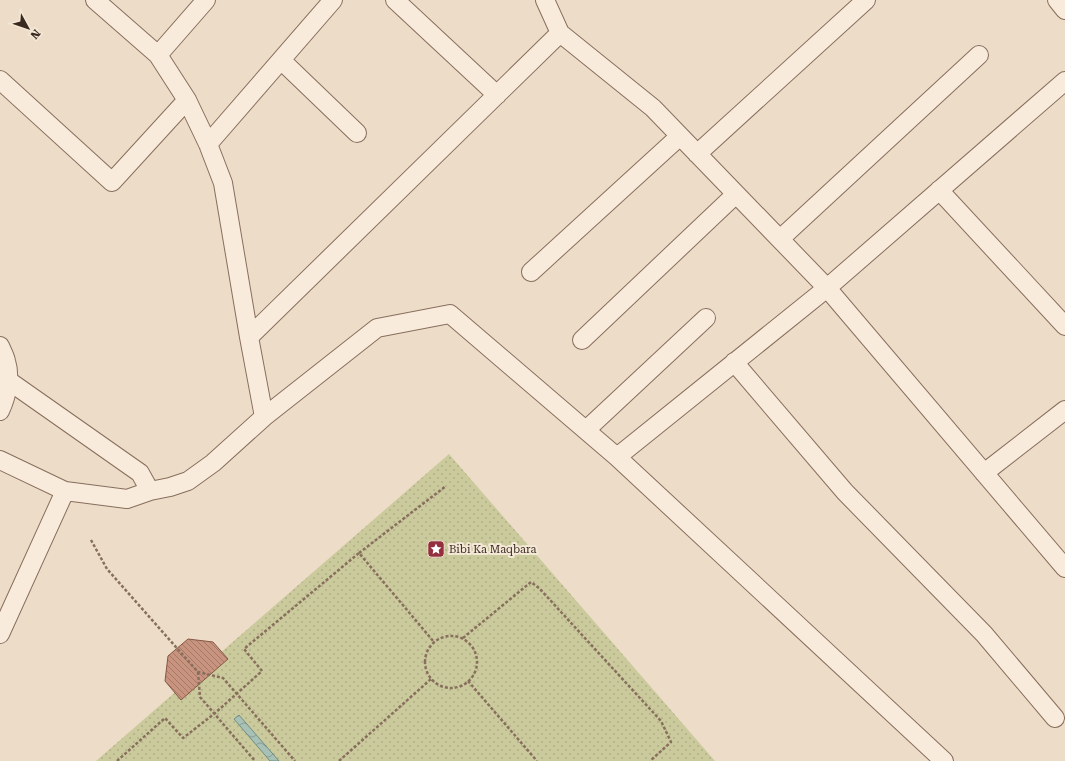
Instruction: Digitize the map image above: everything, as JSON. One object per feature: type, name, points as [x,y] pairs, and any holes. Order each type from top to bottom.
[{"type":"street","points":[[96,0],[158,55],[187,100],[208,144],[222,183],[264,418]]},
{"type":"street","points":[[158,55],[206,0]]},
{"type":"street","points":[[208,144],[333,0]]},
{"type":"street","points":[[395,0],[497,95]]},
{"type":"street","points":[[545,0],[560,33],[653,108],[827,288],[1065,568]]},
{"type":"street","points":[[697,154],[866,0]]},
{"type":"street","points":[[1057,0],[1065,10]]},
{"type":"street","points":[[249,337],[560,33]]},
{"type":"street","points":[[780,239],[979,55]]},
{"type":"street","points":[[281,60],[357,133]]},
{"type":"street","points":[[0,80],[112,182],[187,100]]},
{"type":"street","points":[[617,457],[827,288],[1065,81]]},
{"type":"street","points":[[531,272],[680,136]]},
{"type":"street","points":[[939,190],[1065,326]]},
{"type":"street","points":[[582,340],[736,194]]},
{"type":"street","points":[[0,460],[65,491],[127,499],[150,491],[170,487],[188,481],[213,463],[264,418],[377,328],[450,314],[617,457],[944,761]]},
{"type":"street","points":[[586,430],[706,318]]},
{"type":"street","points":[[0,346],[7,362],[9,380],[0,411]]},
{"type":"street","points":[[734,362],[845,492],[984,634],[1055,718]]},
{"type":"street","points":[[9,380],[140,473],[150,491]]},
{"type":"street","points":[[984,473],[1065,410]]},
{"type":"street","points":[[0,634],[65,491]]},
{"type":"path","points":[[117,761],[165,718],[183,738],[214,714],[262,671],[244,649],[359,553],[446,486]]},
{"type":"path","points":[[91,540],[106,569],[198,672],[223,678],[294,761]]},
{"type":"path","points":[[359,553],[434,642]]},
{"type":"path","points":[[463,638],[530,582],[539,588],[661,721],[671,742],[650,761]]},
{"type":"path","points":[[453,636],[463,638],[471,644],[476,653],[477,663],[474,673],[468,681],[459,686],[449,688],[439,685],[431,679],[426,670],[425,660],[428,650],[434,642],[443,637],[453,636]]},
{"type":"path","points":[[198,672],[200,697],[255,761]]},
{"type":"path","points":[[339,761],[431,679]]},
{"type":"path","points":[[468,681],[537,761]]},
{"type":"green space","name":"Bibi Ka Maqbara","points":[[449,454],[715,761],[96,761]]},
{"type":"water","points":[[239,715],[279,761],[270,761],[234,719]]},
{"type":"building","points":[[188,639],[213,642],[228,659],[181,700],[165,681],[168,656]]},
{"type":"place","name":"Bibi Ka Maqbara","points":[[436,549]]}]
